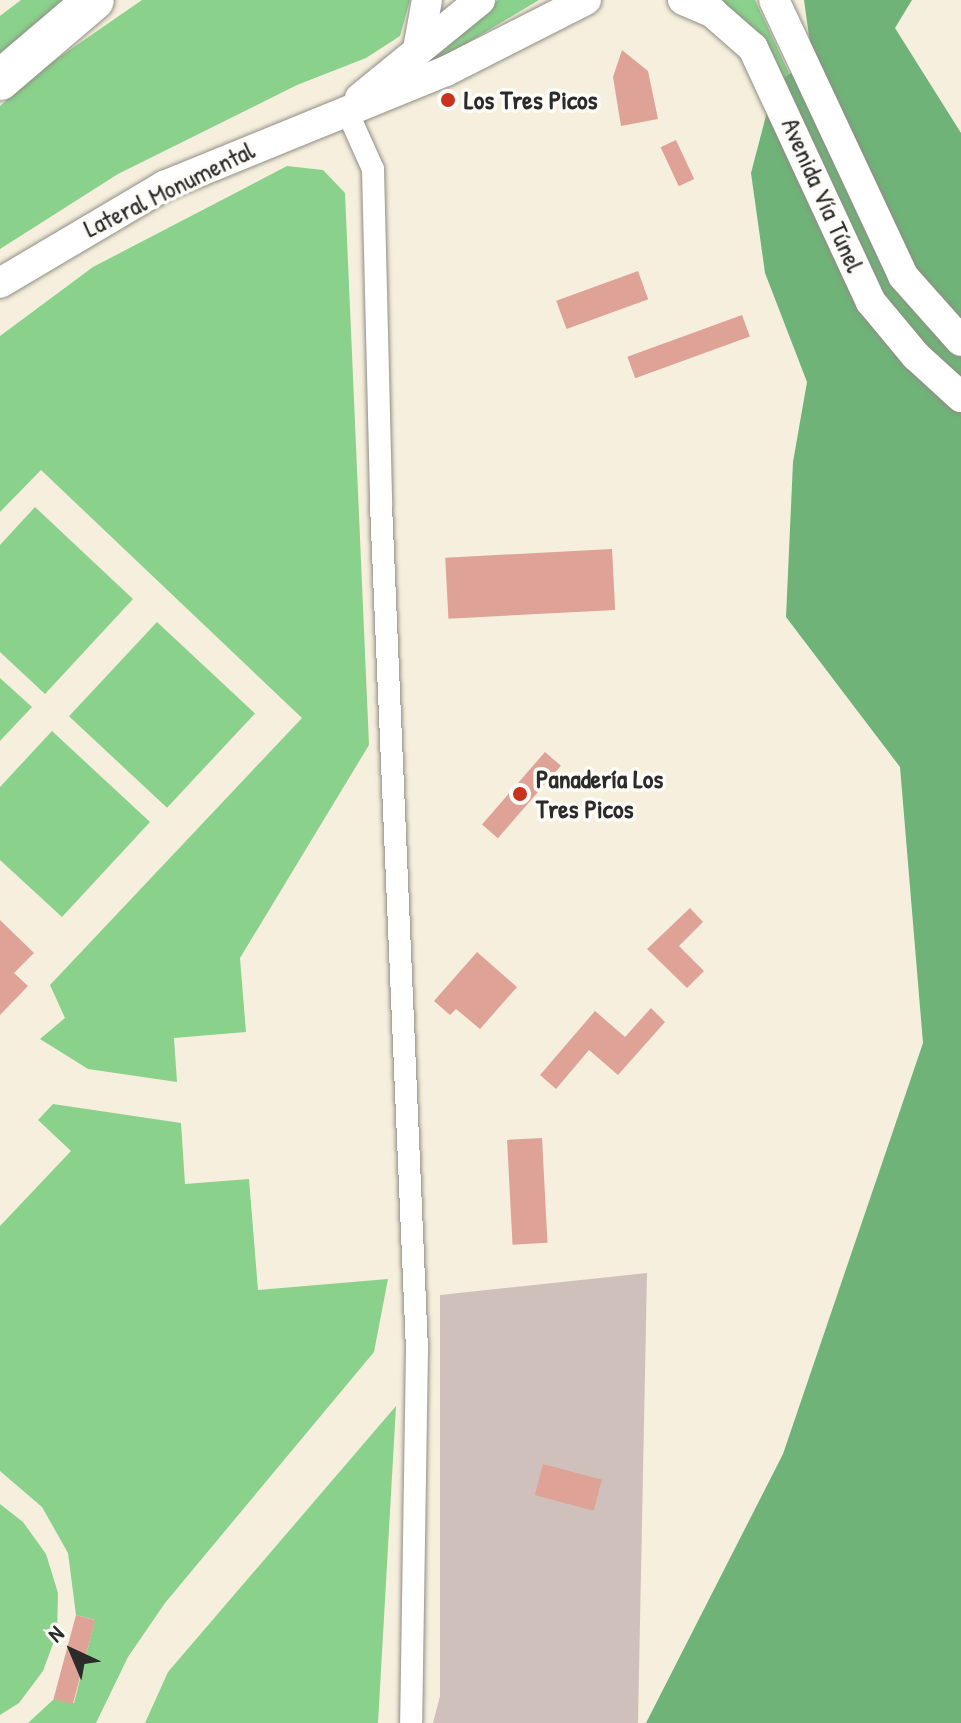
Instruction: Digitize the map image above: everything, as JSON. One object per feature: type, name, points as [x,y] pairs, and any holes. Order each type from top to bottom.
[{"type":"highway","points":[[0,80],[94,0]]},
{"type":"highway","points":[[31,51],[113,0]]},
{"type":"main road","points":[[418,49],[427,0]]},
{"type":"main road","name":"Lateral Monumental","points":[[346,109],[480,0]]},
{"type":"main road","name":"Lateral Monumental","points":[[0,283],[164,186],[346,109],[446,71],[586,0]]},
{"type":"main road","name":"Avenida Vía Túnel","points":[[683,0],[713,13],[753,48],[871,302],[916,356],[961,397]]},
{"type":"main road","name":"Avenida Vía Túnel","points":[[774,0],[903,276],[961,341]]},
{"type":"street","points":[[346,109],[373,169],[381,505],[417,1349],[411,1723]]},
{"type":"shaded area","points":[[647,1273],[638,1723],[433,1723],[440,1696],[440,1295]]},
{"type":"green space","points":[[21,0],[74,0],[0,62],[0,16]]},
{"type":"green space","points":[[142,0],[410,0],[400,36],[366,58],[297,85],[118,174],[0,249],[0,106],[35,74]]},
{"type":"green space","points":[[498,0],[539,0],[410,77],[397,77]]},
{"type":"green space","points":[[721,0],[755,0],[819,138],[763,47]]},
{"type":"green space","points":[[804,0],[912,0],[895,28],[961,133],[961,1723],[646,1723],[783,1454],[923,1043],[900,767],[786,617],[793,462],[807,382],[765,273],[751,173],[774,85],[812,58]]},
{"type":"green space","points":[[287,166],[323,170],[345,193],[369,745],[240,958],[246,1032],[174,1038],[177,1082],[88,1069],[40,1039],[65,1018],[50,985],[302,718],[41,470],[0,512],[0,336],[93,267]]},
{"type":"green space","points":[[35,507],[133,599],[45,694],[0,652],[0,545]]},
{"type":"green space","points":[[157,622],[255,713],[167,808],[69,716]]},
{"type":"green space","points":[[0,678],[32,707],[0,741]]},
{"type":"green space","points":[[52,731],[150,822],[62,917],[0,860],[0,787]]},
{"type":"green space","points":[[53,1104],[181,1123],[185,1184],[249,1179],[258,1290],[388,1279],[374,1352],[165,1603],[128,1657],[96,1723],[28,1723],[54,1699],[74,1703],[95,1620],[76,1615],[68,1553],[42,1507],[0,1471],[0,1226],[71,1151],[38,1120]]},
{"type":"green space","points":[[396,1406],[378,1723],[145,1723],[168,1672]]},
{"type":"green space","points":[[0,1504],[23,1522],[46,1554],[58,1593],[57,1633],[43,1671],[19,1703],[0,1715]]},
{"type":"building","points":[[622,50],[648,71],[658,119],[621,126],[613,77]]},
{"type":"building","points":[[676,140],[694,179],[679,186],[661,147]]},
{"type":"building","points":[[638,271],[648,299],[567,329],[556,301]]},
{"type":"building","points":[[742,315],[750,337],[635,378],[627,357]]},
{"type":"building","points":[[612,549],[615,610],[448,619],[445,558]]},
{"type":"building","points":[[545,752],[561,766],[498,838],[482,824]]},
{"type":"building","points":[[690,908],[703,922],[679,946],[704,971],[687,988],[647,949]]},
{"type":"building","points":[[0,920],[34,953],[14,973],[28,986],[0,1015]]},
{"type":"building","points":[[477,952],[517,987],[480,1029],[456,1009],[450,1015],[434,1001]]},
{"type":"building","points":[[651,1008],[665,1022],[618,1075],[589,1050],[556,1089],[540,1075],[595,1011],[625,1037]]},
{"type":"building","points":[[542,1138],[547,1243],[513,1245],[507,1140]]},
{"type":"building","points":[[543,1464],[602,1480],[594,1511],[535,1495]]},
{"type":"building","points":[[76,1615],[95,1620],[73,1704],[53,1699]]},
{"type":"place","name":"Los Tres Picos","points":[[448,100]]},
{"type":"place","name":"Panadería Los Tres Picos","points":[[520,794]]}]
